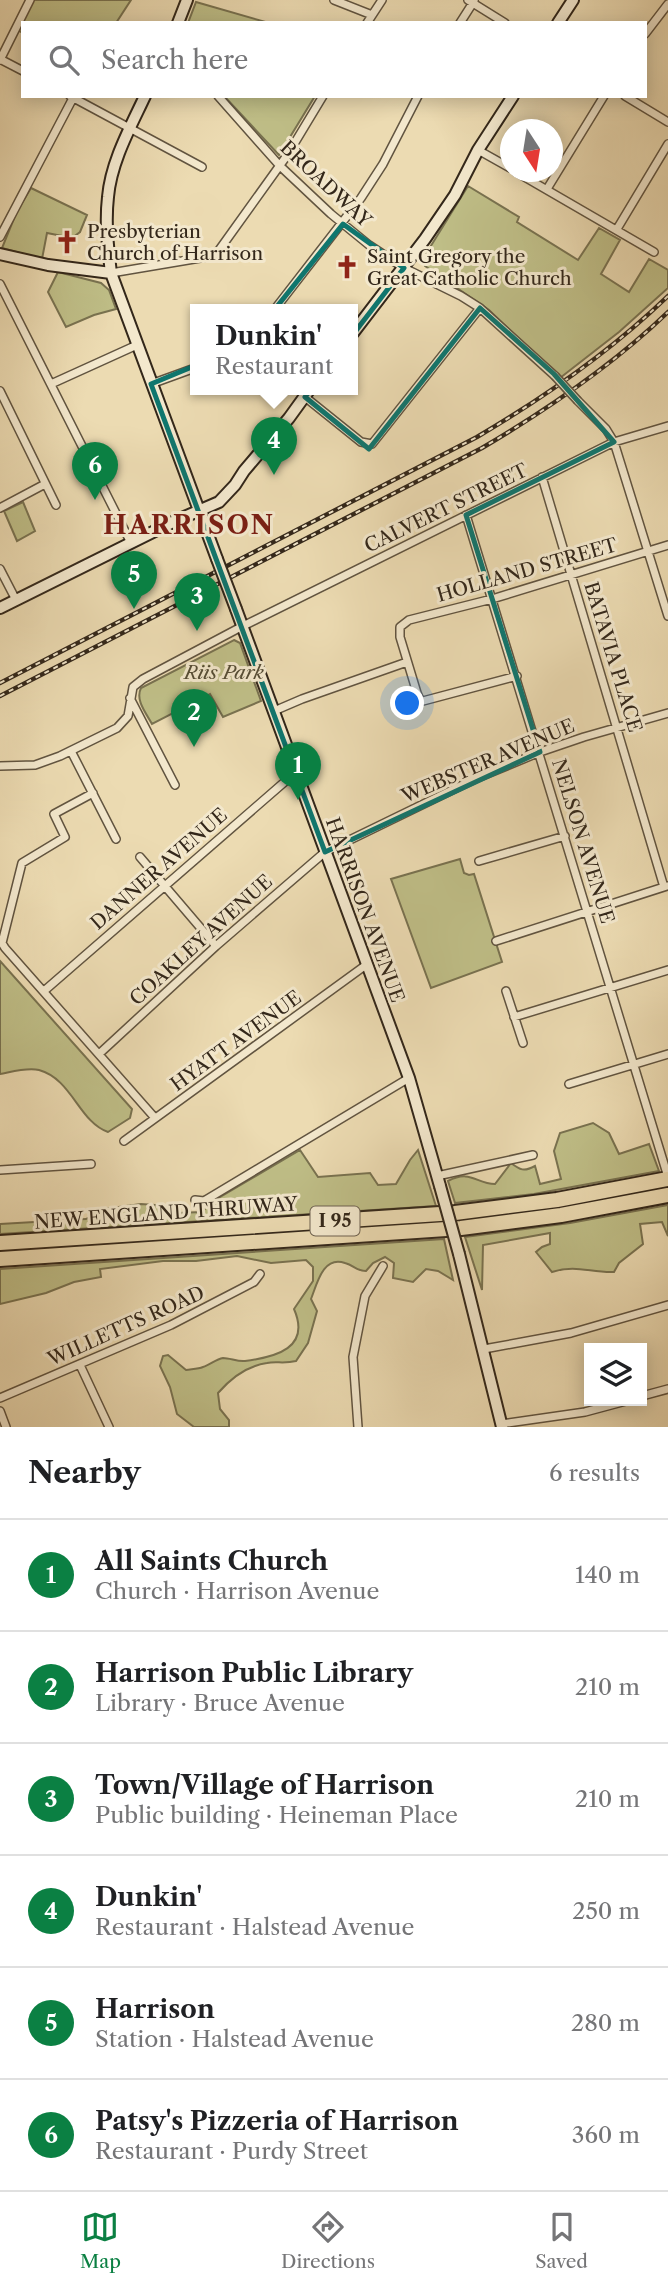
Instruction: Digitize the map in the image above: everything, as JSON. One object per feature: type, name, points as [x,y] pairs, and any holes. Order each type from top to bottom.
[{"type":"highway","name":"NEW ENGLAND THRUWAY","points":[[0,1243],[468,1212],[557,1200],[668,1178]]},
{"type":"highway","name":"NEW ENGLAND THRUWAY","points":[[0,1259],[461,1228],[561,1215],[668,1195]]},
{"type":"main road","points":[[179,21],[187,0]]},
{"type":"main road","points":[[559,21],[573,0]]},
{"type":"main road","name":"HARRISON AVENUE","points":[[144,98],[115,166],[108,196],[107,234],[111,273],[409,1078],[459,1254],[501,1425]]},
{"type":"main road","points":[[358,327],[404,268],[455,195],[478,150],[512,98]]},
{"type":"main road","points":[[0,254],[58,267],[111,273]]},
{"type":"main road","points":[[0,608],[219,502],[305,395]]},
{"type":"street","points":[[21,70],[0,60],[30,0]]},
{"type":"street","points":[[334,0],[372,15]]},
{"type":"street","points":[[368,21],[382,0]]},
{"type":"street","points":[[461,21],[472,1],[502,21]]},
{"type":"street","points":[[647,31],[668,4]]},
{"type":"street","points":[[0,237],[71,98]]},
{"type":"street","points":[[74,98],[202,167]]},
{"type":"street","name":"BROADWAY","points":[[220,98],[280,166],[343,224],[404,268],[481,308],[555,376],[606,429],[614,442]]},
{"type":"street","points":[[111,273],[217,253],[280,166],[322,98]]},
{"type":"street","points":[[279,304],[343,224],[383,164],[417,98]]},
{"type":"street","points":[[547,189],[603,98]]},
{"type":"street","points":[[628,98],[668,122]]},
{"type":"street","points":[[617,229],[668,144]]},
{"type":"street","points":[[478,150],[500,162]]},
{"type":"street","points":[[534,182],[654,252]]},
{"type":"street","points":[[0,284],[131,543]]},
{"type":"street","points":[[309,395],[361,442],[372,444],[481,308]]},
{"type":"street","points":[[51,384],[137,345]]},
{"type":"street","points":[[150,384],[190,370]]},
{"type":"street","points":[[0,391],[56,505]]},
{"type":"street","name":"CALVERT STREET","points":[[0,766],[35,765],[71,751],[122,724],[128,716],[130,698],[137,682],[241,627],[614,442],[668,426]]},
{"type":"street","points":[[614,442],[668,616]]},
{"type":"street","name":"BATAVIA PLACE","points":[[542,477],[666,886]]},
{"type":"street","points":[[0,508],[45,484]]},
{"type":"street","name":"NELSON AVENUE","points":[[466,515],[668,1178]]},
{"type":"street","name":"HOLLAND STREET","points":[[407,662],[400,629],[402,624],[409,620],[492,599],[668,545]]},
{"type":"street","points":[[0,569],[16,600]]},
{"type":"street","points":[[274,711],[407,662],[420,699],[429,700],[517,676]]},
{"type":"street","points":[[130,698],[175,785]]},
{"type":"street","name":"WEBSTER AVENUE","points":[[325,852],[475,779],[540,752],[668,713]]},
{"type":"street","points":[[71,751],[116,839]]},
{"type":"street","name":"DANNER AVENUE","points":[[44,991],[296,772]]},
{"type":"street","points":[[93,793],[54,814],[65,837],[22,863],[3,945],[155,1118]]},
{"type":"street","points":[[479,861],[565,835]]},
{"type":"street","name":"COAKLEY AVENUE","points":[[99,1054],[216,946],[325,852]]},
{"type":"street","points":[[140,857],[216,946]]},
{"type":"street","points":[[496,941],[666,886]]},
{"type":"street","name":"HYATT AVENUE","points":[[124,1141],[366,965]]},
{"type":"street","points":[[514,1017],[668,970]]},
{"type":"street","points":[[506,992],[523,1043]]},
{"type":"street","points":[[569,1084],[668,1054]]},
{"type":"street","points":[[195,1200],[204,1200],[409,1078]]},
{"type":"street","points":[[439,1181],[533,1155]]},
{"type":"street","points":[[0,1170],[91,1164]]},
{"type":"street","points":[[358,1427],[353,1357],[365,1296],[383,1266]]},
{"type":"street","name":"WILLETTS ROAD","points":[[0,1398],[218,1303],[254,1282],[260,1274]]},
{"type":"street","points":[[484,1349],[571,1333],[668,1305]]},
{"type":"street","points":[[80,1365],[108,1427]]},
{"type":"street","points":[[647,1395],[668,1389]]},
{"type":"street","points":[[501,1425],[607,1406]]},
{"type":"street","points":[[0,1411],[6,1427]]},
{"type":"highlighted area","points":[[343,224],[404,268],[305,397],[369,449],[480,308],[554,374],[614,442],[466,515],[540,752],[325,852],[151,384],[247,344]]},
{"type":"green space","points":[[30,0],[131,0],[117,21],[21,21],[21,32],[16,29]]},
{"type":"green space","points":[[196,2],[262,21],[189,21]]},
{"type":"green space","points":[[226,98],[314,98],[279,155]]},
{"type":"green space","points":[[468,186],[519,217],[517,222],[578,260],[599,228],[620,240],[601,274],[629,292],[649,259],[668,270],[668,288],[619,332],[560,378],[489,310],[425,266],[424,257]]},
{"type":"green space","points":[[31,188],[87,215],[80,232],[72,238],[47,233],[42,259],[2,248],[17,211]]},
{"type":"green space","points":[[58,272],[101,283],[109,290],[116,309],[66,327],[48,292]]},
{"type":"green space","points":[[23,502],[35,531],[17,541],[4,511]]},
{"type":"green space","name":"Riis Park","points":[[234,640],[240,643],[261,701],[223,717],[210,694],[152,724],[140,702],[141,688]]},
{"type":"green space","points":[[460,859],[464,873],[474,874],[502,962],[431,988],[391,879]]},
{"type":"green space","points":[[0,961],[132,1109],[130,1118],[108,1132],[98,1127],[60,1082],[50,1075],[29,1069],[0,1074]]},
{"type":"green space","points":[[593,1123],[609,1133],[619,1154],[649,1144],[659,1171],[534,1194],[455,1203],[448,1181],[462,1176],[495,1184],[511,1163],[522,1169],[535,1166],[540,1184],[561,1179],[554,1151],[560,1133]]},
{"type":"green space","points":[[300,1150],[318,1177],[370,1173],[378,1185],[396,1184],[418,1150],[436,1206],[0,1234],[0,1224],[86,1219],[104,1209],[141,1204],[155,1205],[177,1213],[202,1212],[210,1203]]},
{"type":"green space","points":[[668,1205],[668,1236],[662,1222],[640,1224],[643,1244],[619,1263],[614,1272],[576,1269],[552,1272],[536,1252],[550,1244],[550,1233],[483,1245],[482,1290],[465,1237],[570,1223]]},
{"type":"green space","points":[[444,1239],[453,1280],[438,1271],[426,1269],[413,1282],[393,1278],[394,1263],[385,1257],[373,1263],[366,1271],[337,1262],[326,1267],[311,1299],[317,1311],[308,1343],[296,1361],[270,1362],[252,1367],[234,1378],[218,1393],[220,1409],[229,1420],[229,1427],[194,1427],[177,1414],[170,1387],[160,1366],[163,1356],[168,1355],[186,1370],[201,1368],[223,1358],[242,1361],[268,1357],[288,1348],[298,1333],[294,1309],[313,1281],[313,1267],[306,1260],[271,1263],[237,1256],[100,1269],[101,1277],[74,1282],[46,1293],[0,1304],[0,1269]]},
{"type":"railway","points":[[0,683],[477,437],[576,372],[623,336],[668,296]]},
{"type":"railway","points":[[0,696],[482,448],[579,386],[625,351],[668,312]]},
{"type":"place","name":"Presbyterian Church of Harrison","points":[[67,242]]},
{"type":"place","name":"Saint Gregory the Great Catholic Church","points":[[347,267]]},
{"type":"place","name":"Dunkin'","points":[[274,475]]},
{"type":"place","name":"Patsy's Pizzeria of Harrison","points":[[95,500]]},
{"type":"place","name":"Harrison","points":[[134,609]]},
{"type":"place","name":"Town/Village of Harrison","points":[[197,631]]},
{"type":"place","name":"Harrison Public Library","points":[[194,747]]},
{"type":"place","name":"All Saints Church","points":[[298,800]]},
{"type":"district","name":"HARRISON","points":[[189,525]]}]
